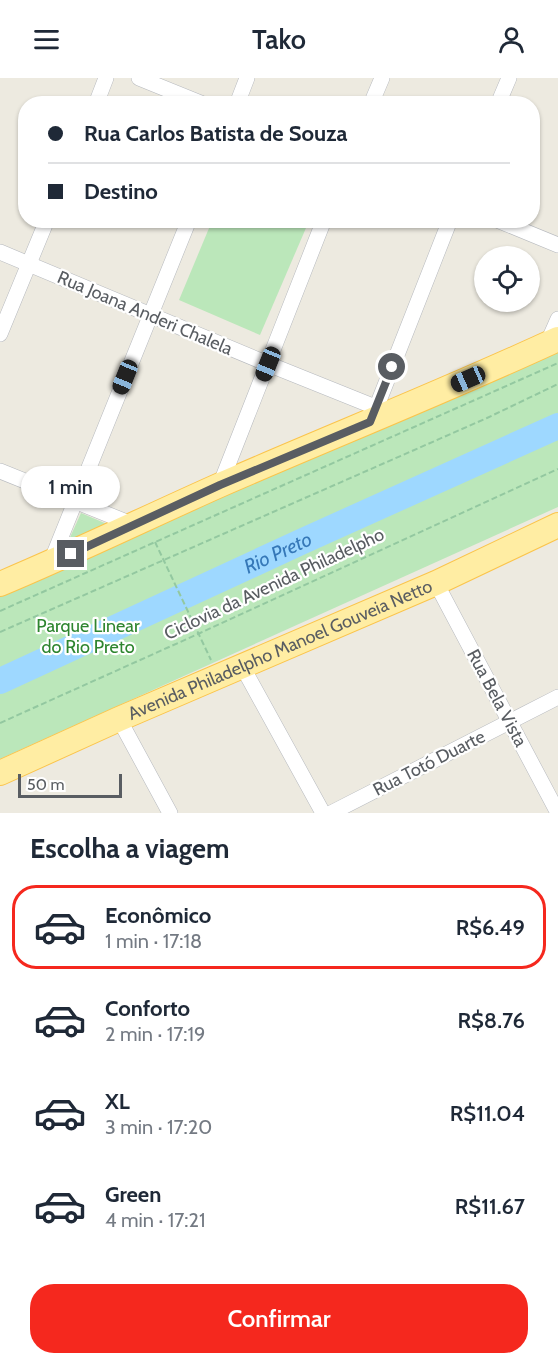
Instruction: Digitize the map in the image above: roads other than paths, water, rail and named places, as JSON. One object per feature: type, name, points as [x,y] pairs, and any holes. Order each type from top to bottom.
[{"type":"main road","points":[[0,584],[50,564],[378,415],[554,349]]},
{"type":"main road","name":"Avenida Philadelpho Manoel Gouveia Netto","points":[[0,773],[118,719],[436,583],[558,525]]},
{"type":"street","points":[[99,96],[106,78]]},
{"type":"street","points":[[139,78],[183,96]]},
{"type":"street","points":[[240,96],[247,78]]},
{"type":"street","points":[[374,96],[382,78]]},
{"type":"street","points":[[501,96],[509,78]]},
{"type":"street","points":[[0,334],[44,228]]},
{"type":"street","points":[[50,564],[186,228]]},
{"type":"street","points":[[220,485],[321,228]]},
{"type":"street","points":[[378,415],[447,228]]},
{"type":"street","points":[[517,228],[558,245]]},
{"type":"street","name":"Rua Joana Anderi Chalela","points":[[0,252],[268,364],[378,415]]},
{"type":"street","points":[[554,349],[558,319]]},
{"type":"street","points":[[0,471],[134,525]]},
{"type":"street","name":"Rua Bela Vista","points":[[436,583],[558,813]]},
{"type":"street","points":[[242,666],[323,813]]},
{"type":"street","name":"Rua Totó Duarte","points":[[331,813],[558,697]]},
{"type":"street","points":[[118,719],[170,813]]},
{"type":"waterway","name":"Rio Preto","points":[[0,681],[558,426]]},
{"type":"park label","name":"Parque Linear do Rio Preto","points":[[88,636]]}]
